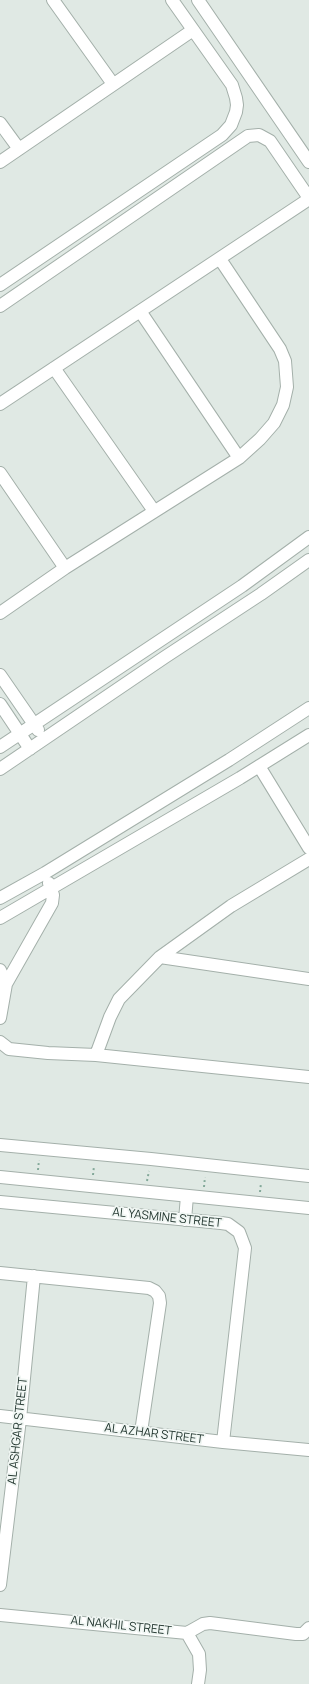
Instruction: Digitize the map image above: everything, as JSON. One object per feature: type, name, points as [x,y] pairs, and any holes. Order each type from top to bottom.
[{"type":"street","points":[[52,0],[113,84]]},
{"type":"street","points":[[0,285],[222,135],[231,125],[236,112],[235,91],[172,0]]},
{"type":"street","points":[[198,0],[309,162]]},
{"type":"street","points":[[0,162],[193,30]]},
{"type":"street","points":[[0,123],[19,150]]},
{"type":"street","points":[[0,306],[248,136],[260,135],[270,141],[309,199],[0,404]]},
{"type":"street","points":[[0,613],[65,568],[239,458],[260,439],[274,423],[283,404],[287,387],[285,361],[280,349],[220,259]]},
{"type":"street","points":[[140,311],[239,458]]},
{"type":"street","points":[[54,368],[154,511]]},
{"type":"street","points":[[0,473],[65,568]]},
{"type":"street","points":[[0,747],[242,586],[309,537]]},
{"type":"street","points":[[0,769],[261,594],[309,560]]},
{"type":"street","points":[[0,675],[45,739]]},
{"type":"street","points":[[0,704],[30,749]]},
{"type":"street","points":[[0,898],[45,873],[229,760],[309,708]]},
{"type":"street","points":[[0,918],[240,778],[309,735]]},
{"type":"street","points":[[229,760],[240,778]]},
{"type":"street","points":[[259,766],[309,848]]},
{"type":"street","points":[[96,1054],[110,1017],[119,999],[160,956],[231,906],[309,859]]},
{"type":"street","points":[[0,1018],[6,984],[49,910],[53,896],[52,888],[45,873]]},
{"type":"street","points":[[160,956],[309,979]]},
{"type":"street","points":[[0,970],[6,984]]},
{"type":"street","points":[[0,1042],[9,1049],[48,1053],[96,1054],[309,1077]]},
{"type":"street","points":[[0,1145],[207,1164],[309,1176]]},
{"type":"street","points":[[0,1177],[309,1208]]},
{"type":"street","points":[[185,1220],[187,1196]]},
{"type":"street","name":"AL YASMINE STREET","points":[[0,1202],[228,1224],[239,1232],[245,1248],[223,1442]]},
{"type":"street","points":[[0,1273],[149,1288],[155,1290],[159,1296],[160,1303],[141,1432]]},
{"type":"street","name":"AL ASHGAR STREET","points":[[0,1585],[4,1522],[20,1419],[34,1276]]},
{"type":"street","name":"AL AZHAR STREET","points":[[0,1416],[223,1442],[309,1450]]},
{"type":"street","name":"AL NAKHIL STREET","points":[[0,1615],[187,1633],[199,1654],[200,1670],[198,1684]]},
{"type":"street","points":[[187,1633],[203,1624],[296,1634],[303,1634],[309,1628]]},
{"type":"path","points":[[36,1181],[40,1149]]},
{"type":"path","points":[[92,1186],[95,1154]]},
{"type":"path","points":[[146,1192],[151,1159]]},
{"type":"path","points":[[203,1198],[207,1164]]},
{"type":"path","points":[[259,1203],[262,1171]]}]
